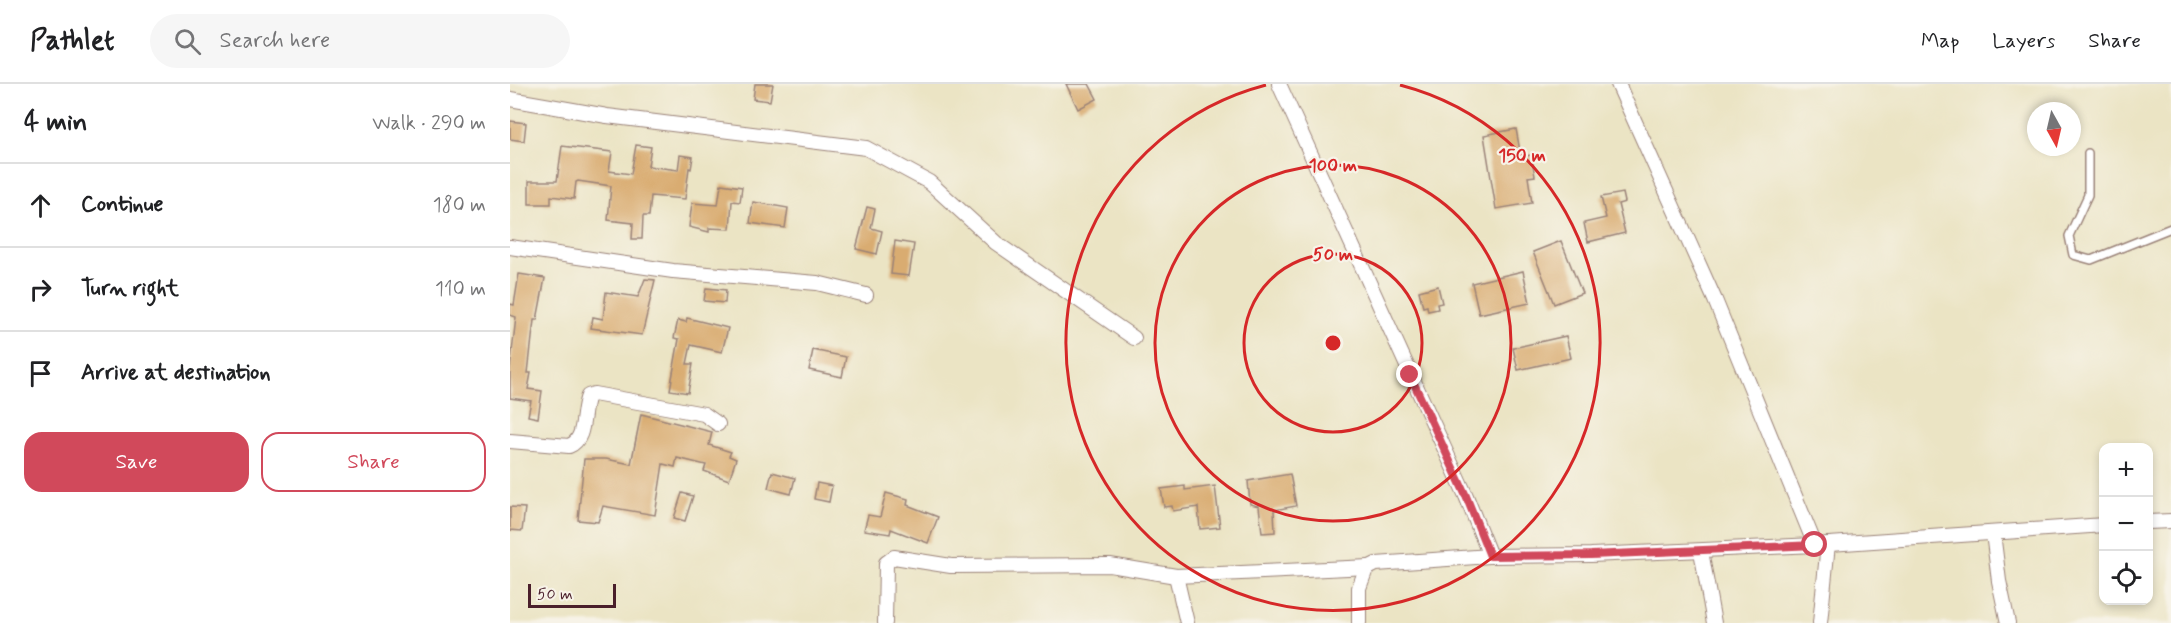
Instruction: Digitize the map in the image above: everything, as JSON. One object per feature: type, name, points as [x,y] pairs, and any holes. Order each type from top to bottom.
[{"type":"street","points":[[1279,84],[1466,496],[1490,556]]},
{"type":"street","points":[[1618,84],[1821,545],[1820,623]]},
{"type":"street","points":[[510,99],[607,116],[866,148],[929,182],[1004,249],[1134,338]]},
{"type":"street","points":[[510,247],[673,271],[817,283],[866,295]]},
{"type":"street","points":[[510,441],[569,446],[577,443],[585,404],[588,396],[594,394],[704,414],[718,424]]},
{"type":"street","points":[[2153,522],[2171,521]]},
{"type":"street","points":[[885,623],[886,563],[894,557],[951,566],[1110,565],[1176,576],[1369,567],[1490,556],[1701,551],[1821,545],[2099,525]]},
{"type":"street","points":[[1993,532],[1999,581],[2008,623]]},
{"type":"street","points":[[1701,551],[1714,623]]},
{"type":"street","points":[[1359,623],[1359,588],[1369,567]]},
{"type":"street","points":[[1176,576],[1187,623]]},
{"type":"lane","points":[[2088,153],[2088,195],[2069,236],[2073,255],[2081,260],[2091,260],[2171,228]]},
{"type":"building","points":[[755,84],[773,84],[770,101],[753,99]]},
{"type":"building","points":[[1066,84],[1089,84],[1097,99],[1078,109]]},
{"type":"building","points":[[510,121],[526,123],[524,141],[510,139]]},
{"type":"building","points":[[1516,129],[1521,157],[1531,155],[1535,176],[1528,177],[1532,203],[1496,209],[1484,135]]},
{"type":"building","points":[[636,145],[651,147],[648,166],[678,170],[680,155],[693,157],[691,169],[689,168],[685,199],[651,196],[649,216],[643,216],[642,239],[632,239],[633,223],[608,220],[611,186],[578,181],[574,199],[551,196],[551,204],[529,204],[529,181],[557,181],[562,146],[612,152],[609,171],[631,174]]},
{"type":"building","points":[[721,184],[742,187],[740,202],[732,201],[730,229],[709,228],[709,232],[689,227],[692,203],[718,205]]},
{"type":"building","points":[[1623,193],[1625,202],[1618,204],[1625,233],[1588,242],[1584,223],[1606,218],[1601,197]]},
{"type":"building","points":[[753,202],[788,208],[785,228],[750,223]]},
{"type":"building","points":[[867,207],[875,209],[871,228],[882,231],[877,254],[856,249]]},
{"type":"building","points":[[895,241],[914,244],[909,276],[891,274]]},
{"type":"building","points":[[1561,241],[1582,293],[1554,304],[1533,252]]},
{"type":"building","points":[[1523,271],[1530,303],[1479,314],[1472,283]]},
{"type":"building","points":[[519,274],[545,278],[537,320],[534,320],[528,373],[531,373],[528,389],[542,391],[538,418],[528,416],[531,401],[510,398],[510,370],[516,317],[510,315],[510,304],[514,305]]},
{"type":"building","points":[[645,279],[655,280],[642,335],[591,328],[593,317],[603,319],[606,292],[638,297]]},
{"type":"building","points":[[1438,286],[1442,303],[1437,304],[1438,309],[1428,311],[1427,306],[1423,307],[1419,291]]},
{"type":"building","points":[[706,288],[726,290],[725,303],[704,301]]},
{"type":"building","points":[[687,318],[728,328],[722,352],[691,345],[687,364],[693,364],[688,393],[670,390],[679,339],[674,338],[678,320],[686,322]]},
{"type":"building","points":[[1566,336],[1571,358],[1518,370],[1513,348]]},
{"type":"building","points":[[813,350],[846,357],[842,377],[809,370]]},
{"type":"building","points":[[641,414],[712,432],[709,445],[731,452],[729,456],[736,459],[729,480],[704,471],[706,465],[677,458],[675,467],[663,464],[655,515],[603,506],[598,522],[578,520],[584,459],[606,459],[631,464]]},
{"type":"building","points":[[772,472],[795,478],[791,494],[768,488]]},
{"type":"building","points":[[1290,474],[1296,506],[1274,510],[1275,532],[1262,533],[1259,506],[1250,504],[1248,481]]},
{"type":"building","points":[[817,483],[832,486],[829,502],[814,499]]},
{"type":"building","points":[[1185,486],[1185,490],[1215,486],[1220,527],[1200,529],[1198,507],[1173,511],[1172,506],[1164,507],[1161,489]]},
{"type":"building","points":[[682,493],[693,496],[685,521],[674,518]]},
{"type":"building","points":[[886,493],[908,499],[907,505],[938,517],[928,543],[891,529],[890,534],[864,530],[868,515],[880,517]]},
{"type":"building","points":[[510,507],[525,508],[522,531],[510,530]]},
{"type":"route","points":[[1410,375],[1466,496],[1490,556],[1591,555],[1815,545]]}]
